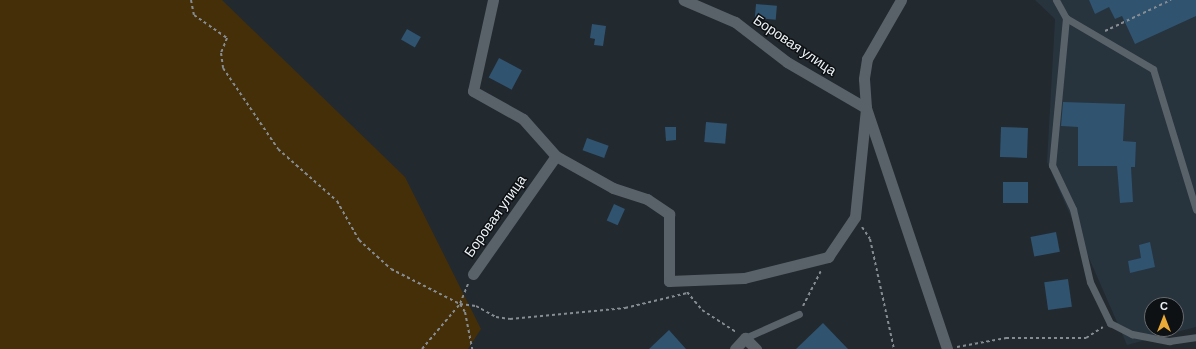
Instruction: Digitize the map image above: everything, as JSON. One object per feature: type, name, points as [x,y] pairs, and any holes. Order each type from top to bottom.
[{"type":"street","points":[[493,0],[474,91],[523,119],[556,156],[613,188],[647,199],[669,214],[669,281],[744,278],[828,257],[854,217],[866,108],[864,79],[867,59],[901,0]]},
{"type":"street","name":"Боровая улица","points":[[684,0],[735,22],[787,62],[866,108]]},
{"type":"street","points":[[866,108],[950,348]]},
{"type":"street","name":"Боровая улица","points":[[472,274],[556,156]]},
{"type":"street","points":[[735,349],[745,338],[756,349]]},
{"type":"lane","points":[[1056,0],[1066,18],[1153,69],[1196,210]]},
{"type":"lane","points":[[1066,18],[1052,165],[1074,209],[1090,282],[1110,323],[1132,334],[1169,341],[1196,336]]},
{"type":"lane","points":[[745,338],[799,314]]},
{"type":"path","points":[[192,0],[194,15],[227,38],[221,53],[223,68],[278,149],[337,201],[352,230],[372,254],[391,269],[460,304],[476,306],[496,317],[521,319],[625,308],[687,293]]},
{"type":"path","points":[[1095,35],[1171,0]]},
{"type":"path","points":[[854,217],[870,239],[894,349]]},
{"type":"path","points":[[799,314],[828,257]]},
{"type":"path","points":[[422,349],[460,304],[472,274]]},
{"type":"path","points":[[682,280],[687,293],[702,310],[745,338]]},
{"type":"path","points":[[460,304],[465,312],[472,349]]},
{"type":"path","points":[[950,348],[1006,338],[1086,338],[1110,323]]},
{"type":"shaded area","points":[[0,0],[222,0],[405,177],[481,329],[468,349],[0,349]]},
{"type":"shaded area","points":[[1035,0],[1196,0],[1196,327],[1184,330],[1184,297],[1144,297],[1144,337],[1158,337],[1127,345],[1047,162],[1055,19]]},
{"type":"building","points":[[1089,0],[1196,0],[1196,16],[1135,44],[1122,16],[1115,19],[1109,7],[1095,14]]},
{"type":"building","points":[[756,4],[777,6],[776,20],[755,18]]},
{"type":"building","points":[[592,24],[606,26],[603,46],[594,45],[595,39],[590,38]]},
{"type":"building","points":[[407,29],[421,37],[415,47],[401,39]]},
{"type":"building","points":[[499,58],[522,70],[512,90],[489,77]]},
{"type":"building","points":[[1063,102],[1125,104],[1123,141],[1136,142],[1135,167],[1131,167],[1133,202],[1120,203],[1117,166],[1078,166],[1078,127],[1061,126]]},
{"type":"building","points":[[706,122],[727,124],[725,144],[704,142]]},
{"type":"building","points":[[665,127],[676,127],[676,140],[666,141]]},
{"type":"building","points":[[1001,127],[1028,128],[1027,158],[1000,157]]},
{"type":"building","points":[[587,138],[609,146],[604,158],[583,150]]},
{"type":"building","points":[[1003,182],[1028,182],[1028,203],[1003,203]]},
{"type":"building","points":[[614,204],[625,209],[618,225],[607,220]]},
{"type":"building","points":[[1056,232],[1060,252],[1034,257],[1030,237]]},
{"type":"building","points":[[1150,242],[1155,267],[1130,273],[1128,261],[1141,258],[1139,245]]},
{"type":"building","points":[[1068,279],[1072,307],[1048,310],[1044,282]]},
{"type":"building","points":[[823,323],[848,349],[796,349]]},
{"type":"building","points":[[669,330],[686,349],[649,349]]}]
